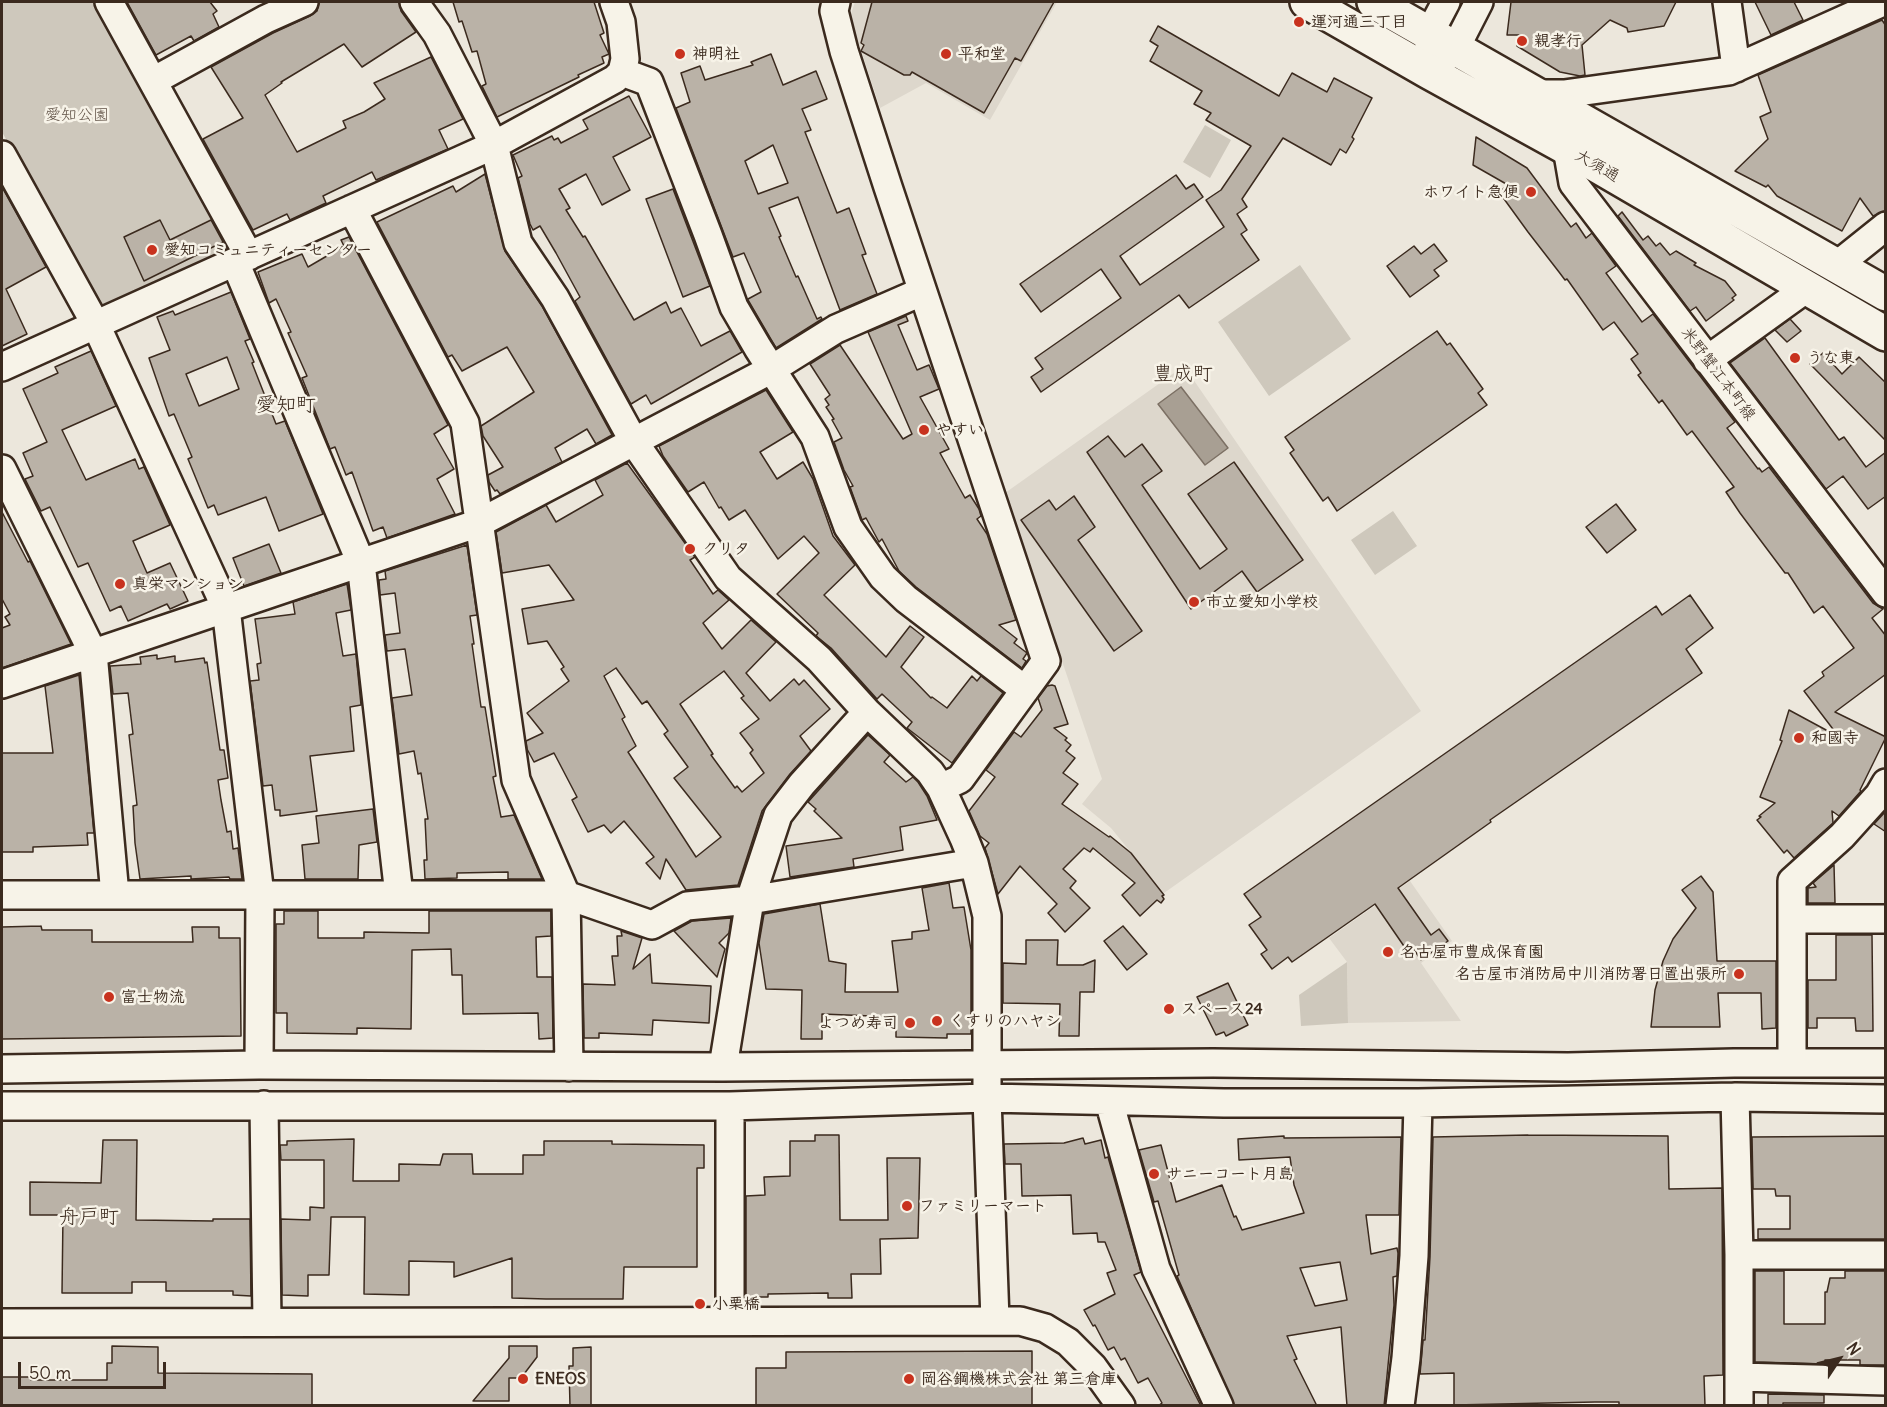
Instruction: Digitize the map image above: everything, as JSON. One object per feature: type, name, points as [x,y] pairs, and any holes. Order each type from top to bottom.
[{"type":"main road","name":"大須通","points":[[1307,2],[1567,148],[1886,334]]},
{"type":"main road","name":"大須通","points":[[1374,2],[1886,294]]},
{"type":"street","points":[[109,2],[153,81],[242,259],[361,563],[399,895]]},
{"type":"street","points":[[153,81],[266,19],[304,2]]},
{"type":"street","points":[[414,2],[437,34],[494,145],[518,243],[555,298],[634,442],[728,578],[819,659],[867,711],[930,772],[941,788],[974,863],[987,916],[987,1098],[995,1320]]},
{"type":"street","points":[[836,2],[834,11],[844,51],[921,292],[1046,662],[960,779],[941,788]]},
{"type":"street","points":[[1429,72],[1442,42],[1446,2]]},
{"type":"street","points":[[1442,42],[1479,2]]},
{"type":"street","points":[[1727,2],[1736,68]]},
{"type":"street","points":[[1533,94],[1564,94],[1729,71],[1843,10],[1883,2]]},
{"type":"street","points":[[2,368],[494,145],[615,80],[622,72],[625,59],[623,8]]},
{"type":"street","points":[[622,72],[649,82],[734,307],[815,437],[848,527],[883,577],[906,600],[1025,690]]},
{"type":"street","name":"米野蟹江本町線","points":[[1567,148],[1573,183],[1886,593]]},
{"type":"street","points":[[2,154],[96,325],[226,608],[260,895],[259,1065]]},
{"type":"street","points":[[352,209],[465,423],[516,780],[566,894],[569,1067]]},
{"type":"street","points":[[1836,266],[1886,226]]},
{"type":"street","points":[[1707,360],[1807,288]]},
{"type":"street","points":[[2,684],[479,523],[772,369],[836,329],[921,292]]},
{"type":"street","points":[[2,469],[93,653],[115,895]]},
{"type":"street","points":[[723,1067],[750,900],[778,815],[802,784],[867,711]]},
{"type":"street","points":[[1792,1063],[1792,882],[1842,836],[1879,795],[1886,783]]},
{"type":"street","points":[[2,895],[566,894],[652,925],[687,906],[750,900],[974,863]]},
{"type":"street","points":[[1793,919],[1886,919]]},
{"type":"street","points":[[2,1069],[259,1065],[723,1067],[1276,1063],[1568,1067],[1734,1063],[1886,1063]]},
{"type":"street","points":[[2,1106],[730,1106],[987,1098],[1224,1103],[1418,1103],[1735,1097],[1886,1099]]},
{"type":"street","points":[[1735,1097],[1739,1255],[1739,1406]]},
{"type":"street","points":[[1109,1101],[1156,1269],[1219,1406]]},
{"type":"street","points":[[1400,1406],[1414,1256],[1418,1103]]},
{"type":"street","points":[[264,1105],[267,1322]]},
{"type":"street","points":[[730,1106],[730,1320]]},
{"type":"street","points":[[1739,1255],[1886,1255]]},
{"type":"street","points":[[2,1323],[1020,1321],[1045,1329],[1068,1342],[1093,1367],[1121,1406]]},
{"type":"street","points":[[1739,1377],[1886,1381]]},
{"type":"shaded area","name":"平和堂","points":[[855,2],[1057,2],[990,120],[926,83],[880,108],[850,17]]},
{"type":"shaded area","name":"市立愛知小学校","points":[[1184,366],[1421,711],[1164,893],[1111,828],[1082,804],[1102,779],[1005,493]]},
{"type":"shaded area","points":[[1181,387],[1228,448],[1205,465],[1158,404]]},
{"type":"shaded area","name":"名古屋市豊成保育園","points":[[1410,881],[1452,941],[1421,963],[1461,1021],[1348,1023],[1347,962],[1329,938]]},
{"type":"green space","name":"愛知公園","points":[[2,2],[99,2],[230,240],[227,249],[99,306],[2,132]]},
{"type":"green space","points":[[1205,125],[1231,140],[1210,178],[1183,162]]},
{"type":"green space","points":[[1300,265],[1351,339],[1269,396],[1218,322]]},
{"type":"green space","points":[[1393,511],[1417,546],[1375,575],[1351,540]]},
{"type":"green space","points":[[1347,962],[1348,1023],[1301,1026],[1299,995]]},
{"type":"building","points":[[127,2],[210,2],[217,11],[213,14],[219,27],[194,41],[191,36],[156,55]]},
{"type":"building","points":[[319,2],[399,2],[401,11],[416,32],[362,67],[344,44],[281,82],[265,95],[297,152],[346,128],[343,121],[385,99],[374,83],[431,57],[463,119],[439,130],[448,149],[376,180],[372,172],[323,196],[326,203],[290,220],[287,214],[253,230],[203,139],[243,118],[211,67],[273,33],[310,16],[317,11]]},
{"type":"building","points":[[453,2],[594,2],[604,33],[600,35],[609,54],[602,57],[604,63],[497,117],[482,86],[486,84],[477,51],[472,52]]},
{"type":"building","name":"平和堂","points":[[872,2],[1054,2],[1021,61],[1015,58],[984,113],[912,72],[910,75],[904,75],[861,51]]},
{"type":"building","points":[[1511,2],[1676,2],[1664,26],[1628,32],[1627,28],[1610,20],[1582,45],[1585,75],[1580,76],[1560,72],[1517,46],[1519,35],[1507,35]]},
{"type":"building","points":[[1755,2],[1794,2],[1803,20],[1771,35]]},
{"type":"building","points":[[1882,20],[1886,26],[1886,211],[1873,216],[1860,198],[1842,231],[1777,196],[1768,185],[1766,187],[1735,171],[1768,139],[1760,117],[1771,112],[1758,75]]},
{"type":"building","points":[[1158,26],[1279,96],[1292,73],[1327,92],[1334,78],[1372,98],[1346,153],[1340,149],[1331,165],[1283,138],[1242,199],[1247,207],[1237,214],[1247,230],[1241,234],[1259,260],[1189,308],[1179,295],[1041,392],[1031,377],[1043,369],[1035,358],[1121,298],[1101,269],[1041,312],[1020,284],[1176,175],[1186,189],[1194,184],[1203,197],[1120,256],[1140,285],[1224,227],[1206,200],[1221,190],[1251,146],[1206,120],[1211,113],[1194,104],[1202,91],[1150,61],[1158,46],[1150,41]]},
{"type":"building","points":[[771,54],[783,85],[816,71],[827,99],[802,109],[811,130],[805,132],[837,213],[849,208],[866,254],[862,255],[877,294],[840,310],[798,197],[769,208],[796,277],[798,276],[817,319],[821,317],[822,319],[776,348],[748,300],[761,292],[744,253],[733,257],[676,108],[690,102],[681,73],[700,66],[705,80],[753,65],[751,62]],"holes":[[[773,145],[788,183],[758,194],[745,161]]]},
{"type":"building","points":[[629,96],[651,137],[613,157],[630,190],[602,205],[586,174],[559,189],[570,208],[566,210],[583,237],[585,236],[634,320],[666,302],[671,313],[681,308],[701,346],[730,331],[742,352],[651,404],[646,395],[631,404],[575,301],[580,297],[556,253],[540,226],[533,230],[518,178],[522,176],[513,155],[552,136],[554,140],[558,138],[561,143],[588,129],[583,120]]},
{"type":"building","points":[[1476,137],[1527,168],[1571,227],[1576,223],[1586,238],[1592,233],[1616,266],[1606,273],[1642,322],[1653,314],[1735,422],[1727,428],[1758,469],[1762,472],[1769,467],[1873,603],[1883,609],[1872,618],[1886,636],[1886,674],[1835,712],[1886,737],[1861,791],[1839,816],[1832,811],[1833,823],[1794,858],[1787,850],[1784,853],[1757,820],[1775,803],[1760,797],[1782,741],[1780,740],[1789,710],[1839,737],[1804,691],[1824,676],[1822,672],[1854,648],[1823,606],[1814,613],[1788,573],[1785,573],[1726,492],[1734,487],[1692,431],[1687,435],[1662,400],[1659,403],[1638,375],[1641,373],[1631,359],[1638,354],[1614,322],[1603,330],[1567,279],[1565,280],[1528,232],[1499,192],[1508,185],[1473,165]]},
{"type":"building","points":[[485,174],[505,251],[542,306],[612,435],[596,444],[587,429],[555,448],[562,462],[500,494],[489,482],[488,475],[503,467],[483,436],[481,426],[534,392],[507,347],[462,371],[452,355],[448,357],[377,222],[453,186],[456,192]]},
{"type":"building","points":[[2,187],[46,267],[6,289],[27,334],[2,346]]},
{"type":"building","points":[[673,189],[710,286],[683,297],[646,199]]},
{"type":"building","points":[[1622,212],[1643,240],[1648,236],[1656,246],[1660,243],[1670,255],[1676,251],[1696,263],[1694,265],[1725,281],[1736,295],[1732,298],[1734,300],[1706,321],[1696,307],[1690,311],[1618,216]]},
{"type":"building","name":"愛知コミュニティーセンター","points":[[160,220],[170,240],[211,220],[223,242],[144,281],[124,237]]},
{"type":"building","points":[[349,237],[448,425],[434,434],[454,469],[437,479],[455,514],[387,538],[383,527],[373,531],[352,472],[346,475],[335,447],[330,449],[302,378],[307,376],[288,333],[291,332],[276,299],[269,303],[258,272],[302,254],[308,267],[344,246],[341,240]]},
{"type":"building","points":[[1434,244],[1447,261],[1434,270],[1439,276],[1410,297],[1387,266],[1414,246],[1421,254]]},
{"type":"building","points":[[231,292],[250,339],[245,341],[254,362],[252,363],[276,424],[285,421],[323,514],[279,531],[266,497],[218,515],[214,505],[208,508],[188,459],[192,457],[174,414],[169,416],[149,358],[170,350],[157,317],[173,311],[175,315]],"holes":[[[227,357],[239,389],[199,406],[186,374]]]},
{"type":"building","points":[[906,316],[908,321],[898,325],[917,370],[929,365],[939,389],[920,397],[949,449],[940,453],[965,498],[970,495],[979,509],[981,516],[977,519],[987,534],[1016,620],[999,625],[1017,639],[1014,643],[1027,653],[1023,659],[1026,661],[1022,668],[916,587],[899,571],[882,539],[879,542],[866,518],[862,520],[850,487],[853,486],[844,470],[834,442],[842,438],[826,407],[829,405],[825,399],[830,395],[810,364],[840,345],[903,439],[912,434],[868,332]]},
{"type":"building","points":[[1790,319],[1801,331],[1787,342],[1775,330]]},
{"type":"building","points":[[1437,331],[1447,345],[1450,343],[1483,389],[1478,393],[1487,405],[1337,511],[1328,497],[1323,501],[1290,453],[1294,450],[1285,437]]},
{"type":"building","points":[[1765,338],[1839,440],[1844,437],[1866,467],[1886,452],[1886,496],[1868,509],[1843,476],[1826,489],[1730,363]]},
{"type":"building","points":[[91,351],[116,406],[62,430],[86,480],[135,459],[139,469],[144,467],[170,525],[133,541],[147,573],[170,563],[188,601],[170,609],[167,604],[128,621],[121,606],[110,611],[88,563],[78,567],[50,507],[41,511],[25,479],[33,476],[23,453],[47,442],[23,389],[58,373],[55,367]]},
{"type":"building","points":[[1823,353],[1842,374],[1859,357],[1886,383],[1886,441],[1810,364]]},
{"type":"building","points":[[766,390],[793,432],[760,452],[777,479],[803,462],[813,479],[833,536],[855,565],[824,595],[886,657],[910,626],[924,637],[901,667],[931,698],[947,708],[972,676],[977,681],[981,676],[1003,693],[952,763],[907,728],[912,722],[882,694],[877,699],[831,648],[816,636],[818,633],[777,594],[819,553],[804,536],[778,559],[745,510],[729,520],[704,482],[688,492],[663,456],[659,446]]},
{"type":"building","points":[[1108,436],[1125,457],[1142,444],[1162,471],[1142,485],[1200,569],[1227,549],[1188,494],[1234,462],[1303,560],[1257,592],[1242,571],[1191,609],[1087,452]]},
{"type":"building","points":[[627,463],[695,557],[690,560],[713,594],[718,590],[729,600],[703,623],[722,649],[751,620],[776,642],[746,673],[770,701],[794,679],[799,685],[804,680],[830,709],[800,736],[811,751],[762,811],[738,885],[686,890],[666,859],[660,879],[646,863],[654,857],[624,821],[611,833],[604,825],[588,832],[572,800],[577,797],[554,753],[534,762],[527,749],[526,741],[543,733],[527,713],[569,681],[561,669],[564,667],[547,641],[528,644],[522,609],[574,600],[549,565],[502,573],[496,532],[546,505],[556,522],[603,495],[595,480]],"holes":[[[616,668],[642,704],[647,701],[668,731],[664,734],[688,767],[674,778],[721,837],[696,857],[628,752],[636,746],[622,719],[625,717],[604,676]],[[724,671],[744,696],[741,698],[759,719],[740,733],[753,750],[750,753],[764,773],[742,792],[737,786],[735,788],[711,755],[713,754],[680,704]]]},
{"type":"building","points":[[1074,496],[1095,527],[1078,540],[1142,631],[1114,651],[1021,520],[1049,500],[1056,510]]},
{"type":"building","points":[[1616,504],[1636,530],[1607,553],[1586,527]]},
{"type":"building","points":[[2,512],[28,562],[30,561],[71,644],[2,668],[2,628],[10,625],[5,617],[10,614],[2,599]]},
{"type":"building","points":[[269,544],[281,573],[244,586],[233,558]]},
{"type":"building","points":[[467,545],[477,615],[470,616],[474,644],[472,644],[481,707],[485,707],[496,776],[493,777],[501,817],[514,815],[542,879],[508,879],[508,872],[457,873],[457,878],[425,879],[424,860],[427,860],[425,819],[428,819],[421,773],[418,774],[414,751],[399,754],[392,698],[412,695],[405,649],[387,651],[385,635],[400,633],[395,593],[380,595],[379,580],[386,579],[385,571]]},
{"type":"building","points":[[347,584],[351,610],[336,613],[343,656],[356,654],[361,705],[350,707],[354,751],[310,756],[317,811],[280,816],[280,810],[275,810],[272,785],[263,786],[250,681],[259,680],[257,664],[261,663],[255,619],[295,614],[293,602]]},
{"type":"building","points":[[1690,595],[1713,628],[1686,649],[1702,673],[1490,820],[1491,822],[1398,888],[1431,935],[1439,929],[1448,941],[1421,960],[1413,948],[1408,952],[1375,904],[1292,962],[1288,957],[1272,969],[1261,954],[1267,950],[1249,925],[1261,917],[1244,894],[1656,606],[1662,615]]},
{"type":"building","points":[[157,655],[157,659],[175,656],[175,662],[204,658],[205,663],[207,662],[220,750],[224,750],[228,778],[218,780],[221,800],[227,832],[231,831],[233,849],[238,848],[242,879],[230,879],[229,877],[191,879],[191,876],[140,879],[135,843],[133,806],[137,805],[129,735],[133,734],[128,693],[113,694],[110,666],[141,664],[140,657]]},
{"type":"building","points":[[79,675],[94,833],[87,833],[88,845],[33,847],[33,852],[2,852],[2,753],[53,753],[45,686]]},
{"type":"building","points":[[1047,686],[1055,686],[1068,724],[1054,728],[1067,738],[1065,740],[1071,745],[1066,751],[1075,758],[1063,773],[1078,784],[1062,804],[1131,853],[1164,895],[1161,903],[1157,900],[1140,916],[1122,895],[1135,883],[1093,848],[1090,852],[1084,848],[1063,869],[1076,881],[1070,888],[1090,908],[1065,932],[1048,913],[1057,904],[1020,866],[998,894],[985,848],[989,843],[980,836],[969,811],[995,777],[986,770],[1014,732],[1021,737],[1042,710],[1038,698]]},
{"type":"building","points":[[868,735],[890,755],[884,762],[906,782],[913,777],[918,782],[937,820],[900,827],[903,850],[853,859],[854,867],[790,877],[786,846],[842,838],[814,811],[816,809],[808,802]]},
{"type":"building","points":[[373,809],[377,842],[359,845],[358,879],[305,879],[302,845],[319,843],[316,816]]},
{"type":"building","points":[[1886,811],[1886,832],[1874,824]]},
{"type":"building","points":[[1834,865],[1835,903],[1808,903],[1808,888],[1816,887],[1813,883]]},
{"type":"building","points":[[1701,876],[1713,892],[1717,961],[1776,961],[1776,1028],[1762,1029],[1761,993],[1718,993],[1720,1027],[1651,1027],[1655,990],[1663,961],[1673,939],[1696,908],[1682,890]]},
{"type":"building","points":[[949,883],[953,908],[964,907],[971,950],[971,1034],[947,1034],[947,1038],[896,1037],[896,1017],[822,1014],[822,1039],[801,1039],[802,990],[766,989],[759,943],[764,914],[820,904],[829,961],[846,964],[845,992],[898,992],[892,941],[912,939],[912,932],[929,930],[922,888]]},
{"type":"building","points":[[284,911],[318,911],[318,938],[364,938],[364,932],[429,933],[429,911],[551,911],[551,936],[536,937],[537,977],[552,977],[553,1038],[539,1039],[538,1013],[463,1014],[462,975],[452,975],[451,949],[412,950],[411,1029],[357,1028],[357,1034],[287,1033],[287,1013],[276,1013],[276,924],[284,924]]},
{"type":"building","points":[[731,918],[729,933],[719,943],[725,949],[717,977],[674,931],[692,921]]},
{"type":"building","points":[[41,926],[42,930],[92,930],[92,942],[193,942],[192,927],[219,927],[219,938],[240,938],[241,1036],[2,1039],[2,927]]},
{"type":"building","points":[[1123,926],[1147,954],[1127,970],[1104,941]]},
{"type":"building","points":[[621,931],[642,938],[633,969],[650,954],[652,983],[711,986],[709,1023],[653,1020],[652,1035],[599,1033],[599,1038],[584,1038],[583,984],[615,985],[612,956],[618,956],[617,936],[622,936]]},
{"type":"building","points":[[1836,935],[1872,935],[1873,1031],[1856,1031],[1855,1018],[1817,1018],[1817,1028],[1808,1028],[1808,980],[1836,980]]},
{"type":"building","points":[[1026,940],[1058,940],[1057,965],[1083,965],[1095,960],[1094,992],[1080,992],[1079,1036],[1059,1036],[1060,1004],[1003,1003],[1003,963],[1026,964]]},
{"type":"building","points":[[1228,983],[1248,1025],[1226,1036],[1224,1032],[1216,1035],[1197,997]]},
{"type":"building","points":[[815,1135],[839,1135],[840,1220],[888,1220],[887,1158],[920,1158],[918,1238],[880,1239],[881,1274],[851,1274],[852,1298],[828,1298],[828,1293],[768,1294],[768,1297],[746,1297],[746,1196],[765,1195],[764,1177],[790,1176],[790,1141],[815,1141]]},
{"type":"building","points":[[1284,1136],[1284,1138],[1401,1137],[1399,1215],[1366,1215],[1371,1254],[1397,1248],[1398,1253],[1397,1276],[1393,1277],[1394,1305],[1384,1406],[1347,1406],[1341,1327],[1287,1336],[1297,1359],[1294,1360],[1317,1406],[1234,1406],[1177,1276],[1179,1275],[1158,1201],[1154,1202],[1139,1150],[1161,1145],[1176,1202],[1222,1185],[1234,1217],[1236,1216],[1242,1230],[1304,1213],[1294,1185],[1290,1157],[1239,1160],[1238,1139]],"holes":[[[1340,1262],[1347,1300],[1315,1306],[1300,1268]]]},
{"type":"building","points":[[1668,1136],[1669,1189],[1722,1188],[1723,1375],[1704,1376],[1705,1406],[1619,1406],[1619,1402],[1454,1405],[1454,1373],[1420,1374],[1423,1340],[1425,1340],[1430,1257],[1433,1137]]},
{"type":"building","points":[[1886,1136],[1886,1239],[1758,1239],[1758,1229],[1790,1229],[1790,1196],[1776,1196],[1775,1189],[1753,1189],[1752,1137]]},
{"type":"building","points":[[1083,1138],[1085,1144],[1101,1140],[1141,1272],[1134,1275],[1201,1406],[1158,1406],[1162,1403],[1148,1378],[1138,1383],[1125,1358],[1121,1360],[1114,1347],[1108,1350],[1084,1310],[1115,1294],[1107,1273],[1116,1270],[1105,1242],[1098,1242],[1097,1233],[1073,1234],[1071,1195],[1022,1196],[1021,1164],[1005,1164],[1004,1144],[1064,1143]]},
{"type":"building","points":[[354,1139],[353,1181],[399,1181],[399,1164],[440,1165],[443,1154],[472,1154],[473,1174],[523,1174],[523,1155],[544,1155],[544,1141],[704,1145],[704,1168],[697,1168],[697,1267],[624,1267],[623,1299],[546,1299],[512,1298],[512,1258],[454,1277],[454,1262],[409,1261],[409,1295],[364,1294],[365,1217],[331,1217],[329,1275],[308,1275],[308,1296],[282,1295],[281,1219],[310,1220],[310,1207],[324,1208],[324,1160],[281,1160],[280,1145],[287,1145],[287,1141]]},
{"type":"building","points":[[103,1140],[137,1140],[136,1220],[250,1219],[251,1296],[233,1295],[233,1291],[166,1291],[166,1282],[132,1282],[132,1293],[62,1293],[63,1215],[30,1215],[30,1182],[101,1183]]},
{"type":"building","points":[[1755,1271],[1784,1271],[1784,1324],[1825,1324],[1825,1292],[1827,1292],[1830,1278],[1845,1278],[1845,1271],[1886,1271],[1886,1365],[1860,1365],[1860,1360],[1825,1360],[1825,1364],[1755,1362]]},
{"type":"building","points":[[112,1346],[158,1347],[158,1373],[312,1374],[312,1406],[2,1406],[2,1377],[31,1377],[31,1380],[107,1380],[107,1363],[112,1363]]},
{"type":"building","points":[[509,1346],[537,1346],[537,1357],[521,1378],[509,1378],[509,1401],[473,1401],[509,1358]]},
{"type":"building","points":[[591,1347],[591,1406],[570,1406],[569,1366],[573,1366],[573,1348]]},
{"type":"building","name":"岡谷鋼機株式会社 第三倉庫","points":[[1032,1351],[1032,1406],[756,1406],[756,1368],[786,1368],[786,1352]]},
{"type":"building","points":[[1768,1394],[1824,1395],[1824,1403],[1783,1403],[1783,1406],[1768,1406]]},
{"type":"place","name":"運河通三丁目","points":[[1299,22]]},
{"type":"place","name":"親孝行","points":[[1522,41]]},
{"type":"place","name":"神明社","points":[[680,54]]},
{"type":"place","name":"平和堂","points":[[946,54]]},
{"type":"place","name":"ホワイト急便","points":[[1531,192]]},
{"type":"place","name":"愛知コミュニティーセンター","points":[[152,250]]},
{"type":"place","name":"うな東","points":[[1795,358]]},
{"type":"place","name":"やすい","points":[[924,430]]},
{"type":"place","name":"クリタ","points":[[690,549]]},
{"type":"place","name":"真栄マンション","points":[[120,584]]},
{"type":"place","name":"市立愛知小学校","points":[[1194,602]]},
{"type":"place","name":"和國寺","points":[[1799,738]]},
{"type":"place","name":"名古屋市豊成保育園","points":[[1388,952]]},
{"type":"place","name":"名古屋市消防局中川消防署日置出張所","points":[[1739,974]]},
{"type":"place","name":"富士物流","points":[[109,997]]},
{"type":"place","name":"スペース24","points":[[1169,1009]]},
{"type":"place","name":"くすりのハヤシ","points":[[937,1021]]},
{"type":"place","name":"よつめ寿司","points":[[910,1023]]},
{"type":"place","name":"サニーコート月島","points":[[1154,1174]]},
{"type":"place","name":"ファミリーマート","points":[[907,1206]]},
{"type":"place","name":"小栗橋","points":[[700,1304]]},
{"type":"place","name":"ENEOS","points":[[523,1379]]},
{"type":"place","name":"岡谷鋼機株式会社 第三倉庫","points":[[909,1379]]},
{"type":"district","name":"豊成町","points":[[1183,374]]},
{"type":"district","name":"愛知町","points":[[286,405]]},
{"type":"district","name":"舟戸町","points":[[89,1217]]}]
